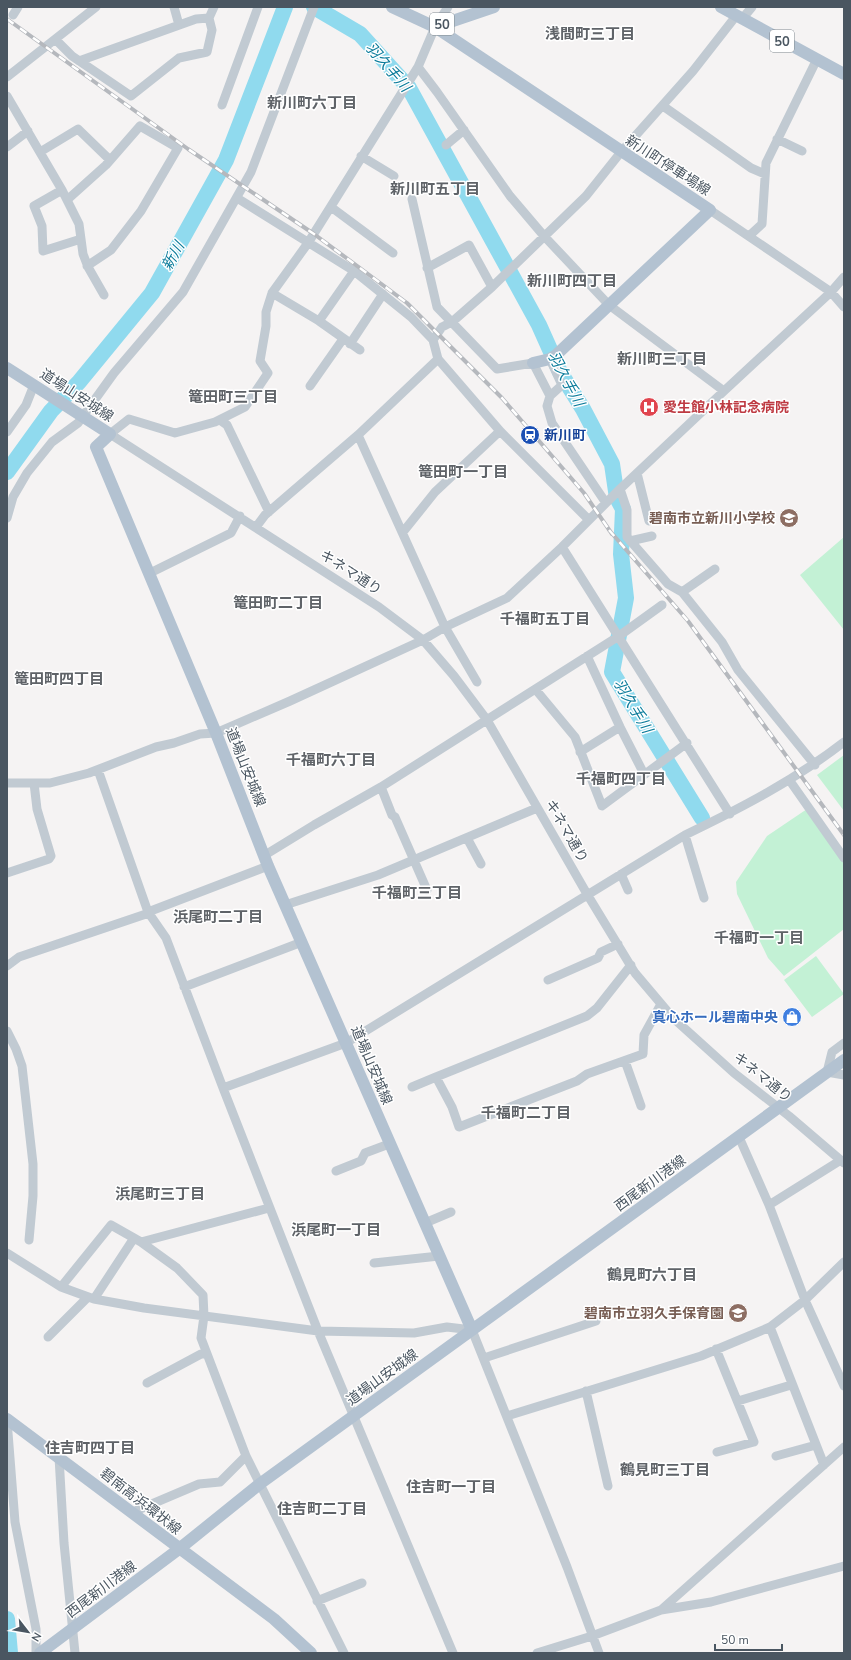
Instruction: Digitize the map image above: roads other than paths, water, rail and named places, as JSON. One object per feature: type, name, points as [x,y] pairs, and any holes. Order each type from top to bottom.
[{"type":"main road","name":"50","points":[[392,7],[435,27],[494,7]]},
{"type":"main road","name":"50","points":[[720,7],[844,74]]},
{"type":"main road","name":"新川町停車場線","points":[[435,27],[560,110],[620,152],[710,210],[550,359],[533,363]]},
{"type":"main road","name":"道場山安城線","points":[[7,368],[110,434],[96,447],[216,733],[266,861],[424,1224],[472,1330],[261,1483],[179,1549]]},
{"type":"main road","name":"西尾新川港線","points":[[472,1330],[740,1137],[844,1060]]},
{"type":"main road","name":"碧南高浜環状線","points":[[10,1421],[133,1512],[179,1549]]},
{"type":"main road","name":"西尾新川港線","points":[[40,1653],[179,1549]]},
{"type":"main road","points":[[179,1549],[274,1619],[311,1653]]},
{"type":"street","points":[[7,77],[56,40],[96,7]]},
{"type":"street","points":[[174,7],[179,25]]},
{"type":"street","points":[[56,40],[79,61],[131,96],[179,58],[206,52],[212,30],[209,18],[214,7]]},
{"type":"street","points":[[222,105],[258,7]]},
{"type":"street","points":[[7,518],[13,497],[27,473],[52,442],[78,423],[80,414],[183,292],[251,172],[314,7]]},
{"type":"street","points":[[110,434],[129,419],[175,433],[220,420],[245,406],[268,373],[260,361],[266,326],[266,312],[272,293],[308,243],[418,67],[435,27],[448,7]]},
{"type":"street","points":[[433,340],[442,327],[452,322],[492,287],[586,196],[620,152],[663,106],[739,18],[752,7]]},
{"type":"street","points":[[79,61],[196,19],[209,18]]},
{"type":"street","points":[[749,236],[762,224],[766,163],[817,59]]},
{"type":"street","points":[[418,67],[510,196],[544,236],[609,305],[724,391]]},
{"type":"street","points":[[7,96],[62,190],[79,224],[87,266],[104,295]]},
{"type":"street","points":[[663,106],[751,168],[765,174]]},
{"type":"street","points":[[67,200],[110,160],[140,126],[178,148],[137,216],[111,250],[87,266]]},
{"type":"street","points":[[40,152],[78,129],[110,160]]},
{"type":"street","points":[[446,145],[464,130]]},
{"type":"street","points":[[7,147],[28,132]]},
{"type":"street","points":[[777,139],[802,151]]},
{"type":"street","points":[[362,156],[394,176]]},
{"type":"street","points":[[62,190],[34,206],[42,226],[43,251],[81,239]]},
{"type":"street","points":[[237,198],[354,271],[411,317],[433,340],[438,359],[500,431],[589,520]]},
{"type":"street","points":[[412,199],[437,307],[497,369],[533,363],[550,396]]},
{"type":"street","points":[[331,207],[393,253]]},
{"type":"street","points":[[710,210],[831,292],[844,307]]},
{"type":"street","points":[[427,268],[469,245],[492,287]]},
{"type":"street","points":[[319,321],[354,271]]},
{"type":"street","points":[[7,783],[50,783],[98,770],[156,746],[174,743],[200,734],[216,733],[423,640],[445,626],[507,598],[562,547],[620,489],[831,292],[844,277]]},
{"type":"street","points":[[272,293],[319,321],[346,342],[360,350]]},
{"type":"street","points":[[310,386],[384,294]]},
{"type":"street","points":[[256,526],[269,512],[358,435],[438,359]]},
{"type":"street","points":[[550,359],[562,386],[550,396],[547,406],[552,423],[606,503]]},
{"type":"street","points":[[7,432],[37,387]]},
{"type":"street","points":[[220,420],[227,425],[269,512]]},
{"type":"street","points":[[403,532],[435,492],[500,431]]},
{"type":"street","name":"キネマ通り","points":[[110,434],[256,526],[379,607],[423,640],[454,676],[487,720],[587,894],[631,965],[661,1004],[673,1018],[734,1073],[779,1108],[842,1162]]},
{"type":"street","points":[[358,435],[445,626],[477,682]]},
{"type":"street","points":[[637,473],[649,521]]},
{"type":"street","points":[[620,489],[627,510],[627,537],[668,584],[682,592],[722,642],[738,670],[815,764]]},
{"type":"street","points":[[150,573],[232,533],[240,516]]},
{"type":"street","points":[[630,541],[652,536]]},
{"type":"street","points":[[562,547],[687,743],[730,814]]},
{"type":"street","points":[[682,592],[715,569]]},
{"type":"street","points":[[7,966],[19,957],[149,913],[266,861],[314,824],[381,787],[536,690],[619,636],[662,605]]},
{"type":"street","points":[[587,656],[644,774]]},
{"type":"street","points":[[536,690],[575,737],[602,806],[687,743]]},
{"type":"street","points":[[580,752],[620,727]]},
{"type":"street","points":[[222,1088],[346,1043],[685,835],[730,814],[790,781],[844,742]]},
{"type":"street","points":[[98,770],[149,913],[166,938],[222,1088],[318,1331],[453,1653]]},
{"type":"street","points":[[790,781],[844,858]]},
{"type":"street","points":[[7,873],[48,859],[51,856],[37,809],[34,782]]},
{"type":"street","points":[[381,787],[427,890]]},
{"type":"street","points":[[285,905],[378,875],[537,808]]},
{"type":"street","points":[[685,835],[704,898]]},
{"type":"street","points":[[467,838],[481,864]]},
{"type":"street","points":[[621,874],[628,890]]},
{"type":"street","points":[[184,987],[302,942]]},
{"type":"street","points":[[548,980],[598,958],[601,952],[618,944]]},
{"type":"street","points":[[412,1087],[587,1016],[597,1008],[631,965]]},
{"type":"street","points":[[436,1077],[452,1108],[459,1127],[577,1081],[587,1074],[643,1054],[644,1035],[661,1004]]},
{"type":"street","points":[[7,1031],[22,1066],[33,1164],[33,1196],[29,1240]]},
{"type":"street","points":[[844,1043],[832,1052],[827,1072],[844,1075]]},
{"type":"street","points":[[624,1061],[641,1106]]},
{"type":"street","points":[[740,1137],[805,1300],[844,1386]]},
{"type":"street","points":[[336,1171],[361,1161],[365,1153],[389,1144]]},
{"type":"street","points":[[768,1205],[842,1162]]},
{"type":"street","points":[[48,1337],[91,1298],[137,1240],[270,1208]]},
{"type":"street","points":[[424,1224],[451,1212]]},
{"type":"street","points":[[61,1287],[111,1225],[137,1240],[177,1268],[203,1295],[204,1316],[200,1333],[206,1354],[246,1456],[261,1483],[317,1601],[344,1653]]},
{"type":"street","points":[[7,1253],[61,1287],[91,1298],[204,1316],[318,1331],[414,1333],[447,1327],[472,1330],[567,1567],[599,1653]]},
{"type":"street","points":[[374,1263],[439,1256]]},
{"type":"street","points":[[507,1416],[701,1356],[770,1327],[805,1300],[844,1262]]},
{"type":"street","points":[[484,1358],[596,1321]]},
{"type":"street","points":[[770,1327],[791,1385],[824,1465]]},
{"type":"street","points":[[716,1349],[754,1442],[717,1452]]},
{"type":"street","points":[[147,1383],[201,1354],[206,1354]]},
{"type":"street","points":[[738,1401],[791,1385]]},
{"type":"street","points":[[586,1391],[608,1486]]},
{"type":"street","points":[[10,1421],[15,1522],[36,1629],[36,1653]]},
{"type":"street","points":[[776,1456],[816,1445]]},
{"type":"street","points":[[661,1610],[844,1447]]},
{"type":"street","points":[[133,1512],[199,1484],[220,1482],[246,1456]]},
{"type":"street","points":[[59,1457],[64,1543],[75,1653]]},
{"type":"street","points":[[537,1653],[592,1636],[661,1610],[711,1602],[844,1566]]},
{"type":"street","points":[[317,1601],[362,1583]]},
{"type":"waterway","name":"新川","points":[[7,472],[51,411],[79,382],[152,293],[226,160],[285,7]]},
{"type":"waterway","name":"羽久手川","points":[[314,7],[360,34],[409,88],[539,325],[560,372],[583,409],[612,464],[617,498],[623,509],[621,554],[626,598],[612,672],[702,818]]},
{"type":"waterway","name":"新川","points":[[7,1619],[10,1653]]},
{"type":"railway","points":[[7,19],[188,149],[314,234],[407,303],[502,398],[584,493],[612,534]]},
{"type":"railway","points":[[609,530],[688,621],[844,835]]},
{"type":"place","name":"愛生館小林記念病院","points":[[649,407]]},
{"type":"place","name":"新川町","points":[[530,435]]},
{"type":"place","name":"碧南市立新川小学校","points":[[789,518]]},
{"type":"place","name":"真心ホール碧南中央","points":[[792,1017]]},
{"type":"place","name":"碧南市立羽久手保育園","points":[[738,1313]]},
{"type":"district","name":"浅間町三丁目","points":[[590,34]]},
{"type":"district","name":"新川町六丁目","points":[[312,103]]},
{"type":"district","name":"新川町五丁目","points":[[435,189]]},
{"type":"district","name":"新川町四丁目","points":[[572,281]]},
{"type":"district","name":"新川町三丁目","points":[[662,359]]},
{"type":"district","name":"篭田町三丁目","points":[[233,397]]},
{"type":"district","name":"篭田町一丁目","points":[[463,472]]},
{"type":"district","name":"篭田町二丁目","points":[[278,603]]},
{"type":"district","name":"千福町五丁目","points":[[545,619]]},
{"type":"district","name":"篭田町四丁目","points":[[59,679]]},
{"type":"district","name":"千福町六丁目","points":[[331,760]]},
{"type":"district","name":"千福町四丁目","points":[[621,779]]},
{"type":"district","name":"千福町三丁目","points":[[417,893]]},
{"type":"district","name":"浜尾町二丁目","points":[[218,917]]},
{"type":"district","name":"千福町一丁目","points":[[759,938]]},
{"type":"district","name":"千福町二丁目","points":[[526,1113]]},
{"type":"district","name":"浜尾町三丁目","points":[[160,1194]]},
{"type":"district","name":"浜尾町一丁目","points":[[336,1230]]},
{"type":"district","name":"鶴見町六丁目","points":[[652,1275]]},
{"type":"district","name":"住吉町四丁目","points":[[90,1448]]},
{"type":"district","name":"鶴見町三丁目","points":[[665,1470]]},
{"type":"district","name":"住吉町一丁目","points":[[451,1487]]},
{"type":"district","name":"住吉町二丁目","points":[[322,1509]]}]
